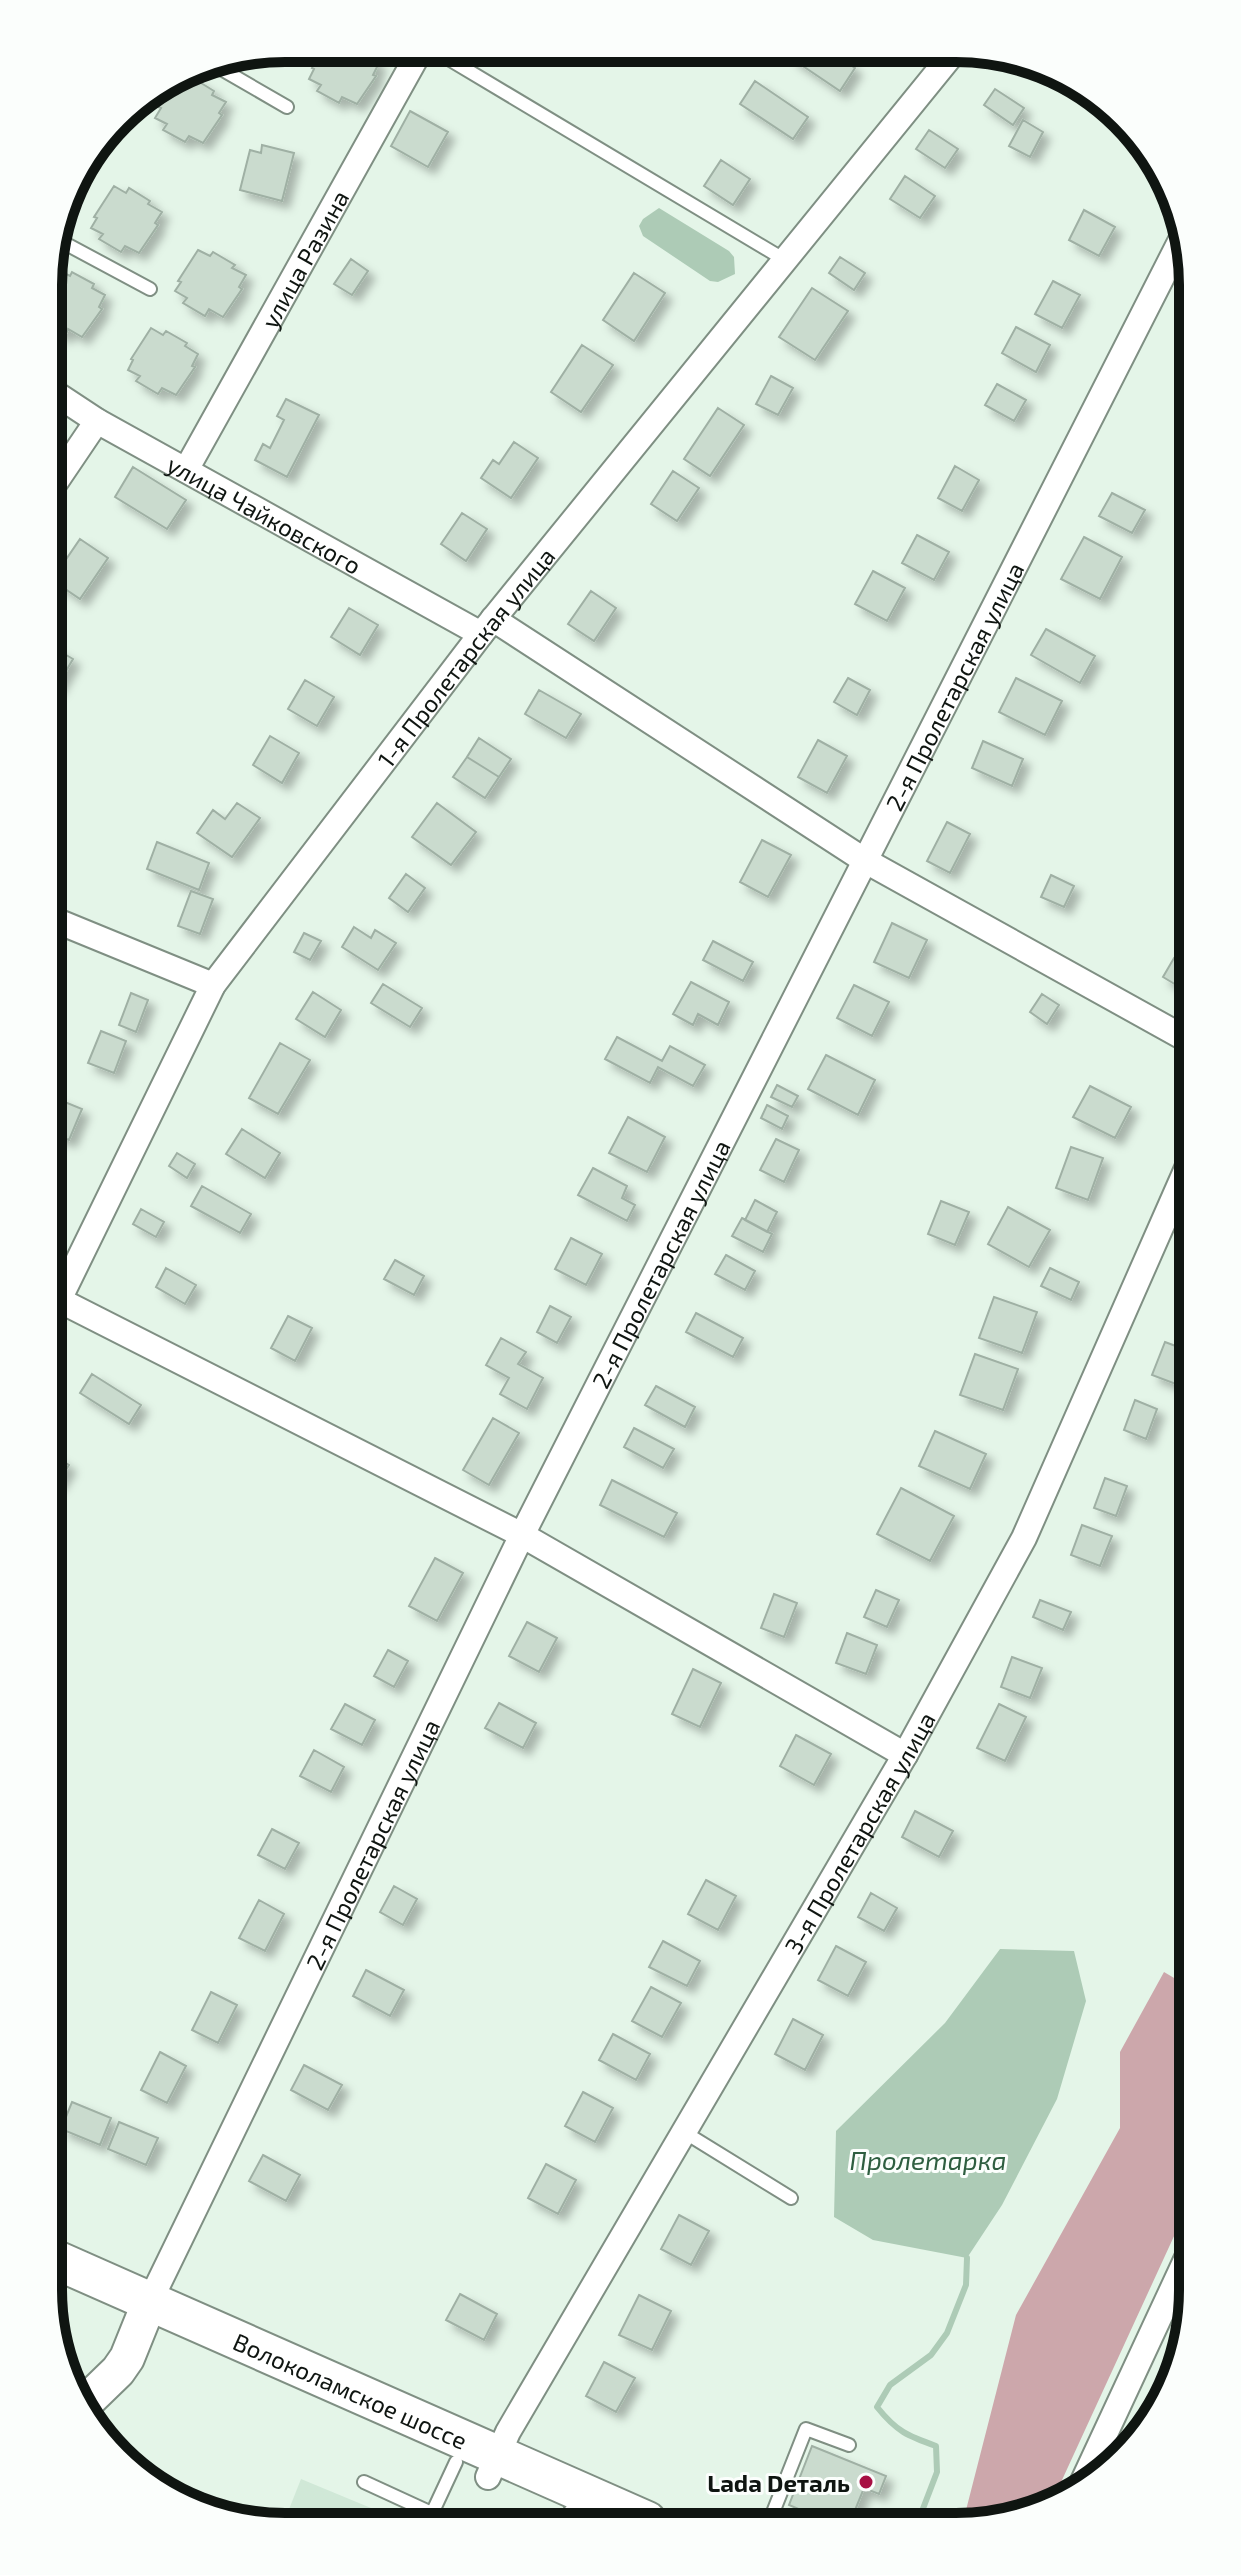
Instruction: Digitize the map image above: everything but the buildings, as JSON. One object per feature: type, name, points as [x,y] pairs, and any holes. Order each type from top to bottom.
[{"type":"main road","name":"Волоколамское шоссе","points":[[62,2264],[145,2312],[481,2464],[568,2513]]},
{"type":"main road","name":"Волоколамское шоссе","points":[[62,2286],[145,2312]]},
{"type":"main road","name":"Волоколамское шоссе","points":[[481,2464],[624,2513]]},
{"type":"street","name":"улица Разина","points":[[186,470],[414,62]]},
{"type":"street","name":"1-я Пролетарская улица","points":[[62,1294],[213,985],[487,626],[946,62]]},
{"type":"street","name":"2-я Пролетарская улица","points":[[145,2312],[522,1535],[1176,250]]},
{"type":"street","name":"улица Чайковского","points":[[62,398],[186,470],[487,626],[864,860],[1179,1035]]},
{"type":"street","points":[[62,473],[97,421]]},
{"type":"street","points":[[62,923],[213,985]]},
{"type":"street","name":"3-я Пролетарская улица","points":[[481,2464],[508,2432],[684,2132],[905,1755],[1024,1538],[1179,1186]]},
{"type":"street","points":[[62,1309],[522,1535],[905,1755]]},
{"type":"street","points":[[1089,2469],[1179,2275]]},
{"type":"street","points":[[90,2398],[127,2358],[145,2312]]},
{"type":"lane","points":[[454,62],[785,260]]},
{"type":"lane","points":[[225,71],[287,107]]},
{"type":"lane","points":[[67,244],[150,289]]},
{"type":"lane","points":[[684,2132],[791,2198]]},
{"type":"lane","points":[[773,2513],[806,2429],[849,2445]]},
{"type":"lane","points":[[434,2513],[481,2464]]},
{"type":"lane","points":[[364,2482],[422,2513]]},
{"type":"shaded area","points":[[1164,1972],[1179,1981],[1179,2225],[1059,2487],[1013,2505],[965,2512],[1016,2315],[1120,2128],[1120,2052]]},
{"type":"shaded area","points":[[301,2479],[383,2513],[288,2513]]},
{"type":"water","points":[[659,208],[729,251],[734,257],[735,274],[718,282],[710,281],[643,236],[639,226],[643,219]]},
{"type":"water","name":"Пролетарка","points":[[1000,1949],[1074,1951],[1086,2001],[1057,2099],[1002,2205],[967,2258],[873,2240],[834,2217],[836,2131],[945,2023]]},
{"type":"waterway","points":[[921,2513],[937,2472],[936,2446],[904,2432],[877,2407],[890,2385],[931,2355],[947,2333],[966,2285],[967,2258]]},
{"type":"place","name":"Lada Dеталь","points":[[866,2482]]}]
